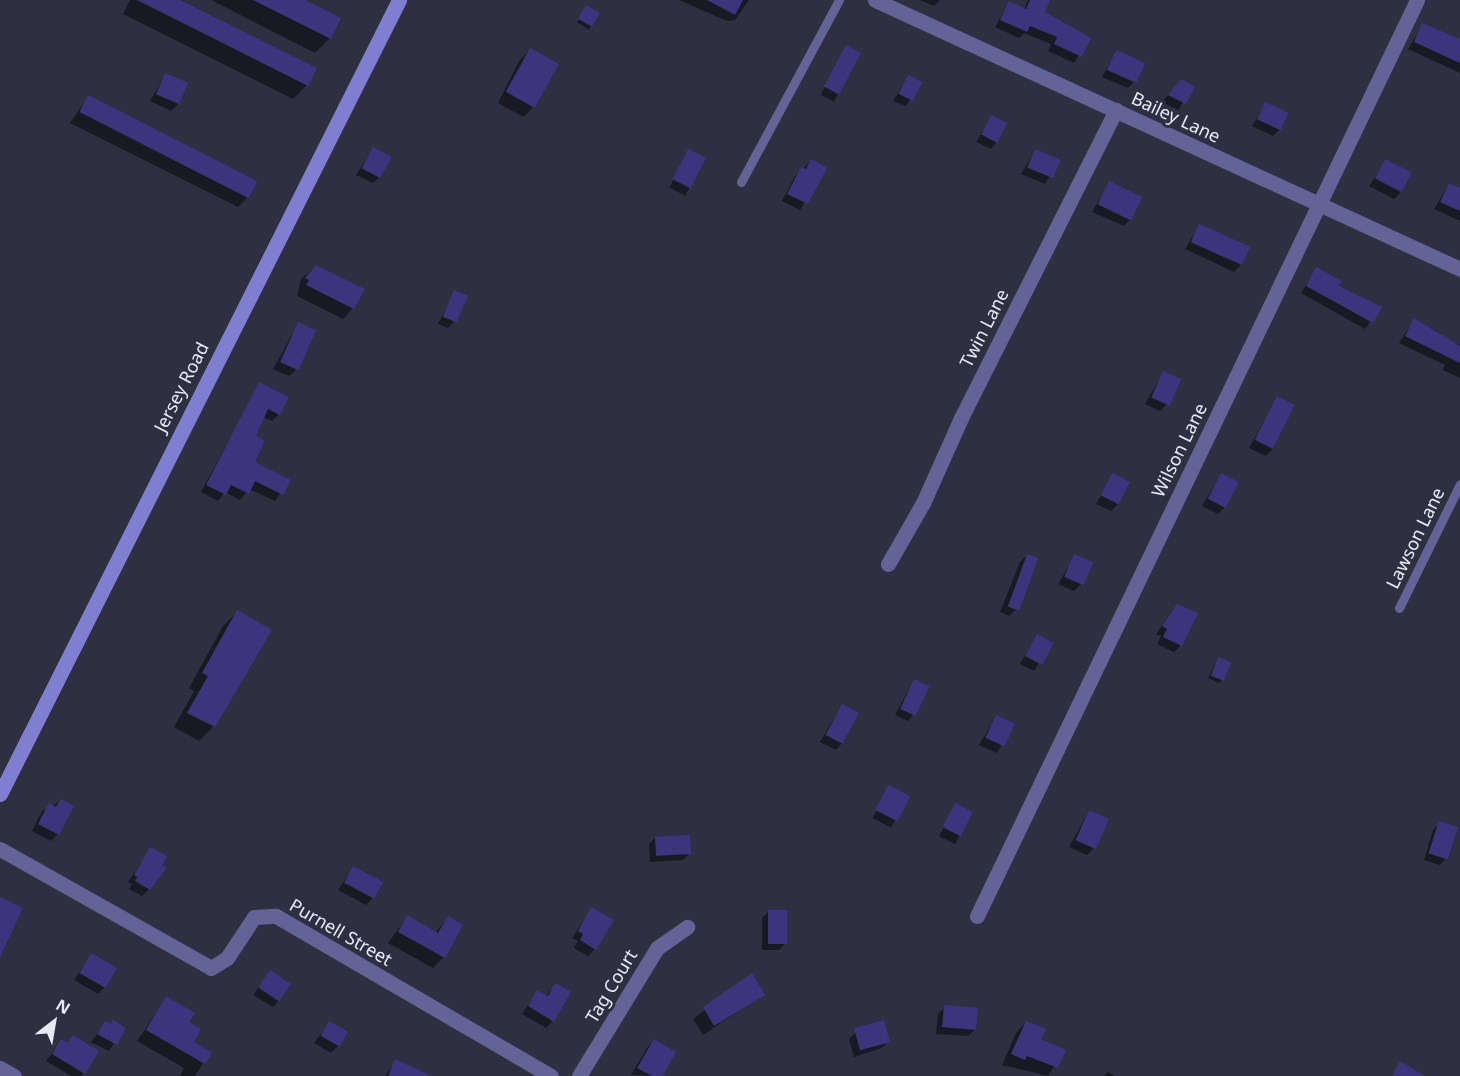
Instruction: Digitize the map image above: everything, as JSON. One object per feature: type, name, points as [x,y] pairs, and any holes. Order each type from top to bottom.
[{"type":"street","name":"Jersey Road","points":[[0,794],[399,0]]},
{"type":"street","name":"Bailey Lane","points":[[875,0],[1460,269]]},
{"type":"street","name":"Wilson Lane","points":[[977,916],[1417,0]]},
{"type":"street","name":"Twin Lane","points":[[888,564],[922,503],[961,418],[1116,110]]},
{"type":"street","name":"Purnell Street","points":[[0,849],[211,968],[227,958],[250,921],[260,915],[276,916],[551,1076]]},
{"type":"street","name":"Tag Court","points":[[579,1076],[657,948],[687,927]]},
{"type":"street","points":[[0,1068],[14,1076]]},
{"type":"lane","points":[[741,182],[839,0]]},
{"type":"lane","name":"Lawson Lane","points":[[1400,608],[1460,484]]},
{"type":"building","points":[[137,0],[180,0],[317,68],[308,86]]},
{"type":"building","points":[[253,0],[305,0],[341,18],[331,39]]},
{"type":"building","points":[[707,0],[743,0],[735,15]]},
{"type":"building","points":[[1030,0],[1050,0],[1045,12],[1091,38],[1082,57],[1054,44],[1057,37],[1030,26],[1027,32],[1000,20],[1009,1],[1026,9]]},
{"type":"building","points":[[586,5],[600,13],[592,27],[578,19]]},
{"type":"building","points":[[1422,23],[1460,39],[1460,63],[1414,42]]},
{"type":"building","points":[[846,45],[861,53],[839,94],[824,86]]},
{"type":"building","points":[[530,48],[559,64],[535,108],[506,92]]},
{"type":"building","points":[[1116,50],[1145,63],[1136,83],[1107,70]]},
{"type":"building","points":[[165,73],[188,83],[179,104],[156,94]]},
{"type":"building","points":[[908,75],[922,82],[913,101],[898,94]]},
{"type":"building","points":[[1181,79],[1195,87],[1186,104],[1168,95]]},
{"type":"building","points":[[88,95],[257,181],[249,198],[79,112]]},
{"type":"building","points":[[1265,102],[1289,113],[1281,130],[1257,119]]},
{"type":"building","points":[[991,115],[1007,123],[997,143],[981,135]]},
{"type":"building","points":[[373,147],[392,157],[380,178],[362,168]]},
{"type":"building","points":[[688,149],[706,158],[690,188],[673,179]]},
{"type":"building","points":[[1035,149],[1061,160],[1053,178],[1027,167]]},
{"type":"building","points":[[811,159],[827,168],[808,204],[787,194],[801,167],[806,169]]},
{"type":"building","points":[[1385,159],[1412,173],[1402,192],[1375,179]]},
{"type":"building","points":[[1109,181],[1142,197],[1131,221],[1098,204]]},
{"type":"building","points":[[1449,183],[1460,188],[1460,211],[1440,202]]},
{"type":"building","points":[[1199,224],[1250,247],[1242,265],[1191,242]]},
{"type":"building","points":[[316,265],[365,289],[354,309],[306,285],[309,280],[305,278]]},
{"type":"building","points":[[1316,267],[1342,281],[1339,286],[1382,307],[1373,323],[1306,286]]},
{"type":"building","points":[[454,290],[468,296],[456,323],[443,317]]},
{"type":"building","points":[[1414,318],[1460,346],[1460,363],[1405,336]]},
{"type":"building","points":[[298,322],[316,330],[298,370],[280,362]]},
{"type":"building","points":[[1163,371],[1181,379],[1169,406],[1151,397]]},
{"type":"building","points":[[259,382],[289,397],[280,415],[268,409],[256,436],[265,441],[255,462],[291,480],[283,495],[255,481],[249,494],[231,485],[226,495],[206,485]]},
{"type":"building","points":[[1277,396],[1295,405],[1273,449],[1255,440]]},
{"type":"building","points":[[1112,473],[1130,482],[1118,504],[1101,495]]},
{"type":"building","points":[[1221,473],[1239,482],[1226,508],[1208,499]]},
{"type":"building","points":[[1027,554],[1038,558],[1019,611],[1008,607]]},
{"type":"building","points":[[1074,554],[1093,562],[1084,585],[1064,577]]},
{"type":"building","points":[[1177,604],[1198,613],[1182,646],[1163,637],[1167,629],[1162,626]]},
{"type":"building","points":[[237,610],[272,630],[215,727],[187,713],[208,676],[202,673]]},
{"type":"building","points":[[1037,634],[1054,643],[1042,665],[1025,656]]},
{"type":"building","points":[[1218,657],[1231,662],[1224,681],[1211,676]]},
{"type":"building","points":[[914,679],[929,686],[915,716],[900,709]]},
{"type":"building","points":[[842,704],[859,713],[842,744],[826,735]]},
{"type":"building","points":[[996,715],[1015,724],[1004,747],[985,738]]},
{"type":"building","points":[[888,785],[910,796],[898,821],[875,810]]},
{"type":"building","points":[[61,799],[74,806],[59,835],[38,824],[49,803],[56,807]]},
{"type":"building","points":[[955,803],[973,812],[961,836],[943,827]]},
{"type":"building","points":[[1089,810],[1109,819],[1096,849],[1076,840]]},
{"type":"building","points":[[1439,821],[1458,827],[1448,860],[1428,853]]},
{"type":"building","points":[[690,835],[691,854],[656,856],[655,837]]},
{"type":"building","points":[[150,847],[167,856],[162,865],[167,867],[150,890],[135,881],[137,877],[134,875]]},
{"type":"building","points":[[353,866],[383,882],[374,899],[344,883]]},
{"type":"building","points":[[0,897],[23,908],[0,957]]},
{"type":"building","points":[[591,907],[614,920],[596,950],[580,940],[583,934],[578,931]]},
{"type":"building","points":[[768,910],[787,910],[787,944],[768,944]]},
{"type":"building","points":[[407,915],[438,933],[448,916],[463,925],[445,958],[398,932]]},
{"type":"building","points":[[91,953],[117,968],[105,988],[80,973]]},
{"type":"building","points":[[270,970],[291,984],[279,1001],[258,987]]},
{"type":"building","points":[[752,973],[765,995],[714,1026],[703,1007]]},
{"type":"building","points":[[555,983],[571,992],[554,1022],[528,1006],[537,990],[548,996]]},
{"type":"building","points":[[166,996],[195,1013],[189,1022],[201,1029],[194,1042],[212,1053],[205,1064],[146,1030]]},
{"type":"building","points":[[944,1005],[978,1008],[976,1030],[942,1027]]},
{"type":"building","points":[[113,1020],[126,1028],[117,1045],[97,1034],[105,1021],[111,1024]]},
{"type":"building","points":[[884,1020],[890,1042],[860,1050],[854,1028]]},
{"type":"building","points":[[329,1021],[348,1032],[340,1047],[321,1036]]},
{"type":"building","points":[[1026,1021],[1046,1029],[1041,1039],[1066,1050],[1058,1068],[1027,1056],[1025,1060],[1011,1054]]},
{"type":"building","points":[[73,1035],[99,1051],[85,1074],[52,1054],[61,1039],[68,1043]]},
{"type":"building","points":[[654,1039],[676,1052],[663,1076],[652,1076],[637,1068]]},
{"type":"building","points":[[395,1059],[431,1076],[388,1076]]},
{"type":"building","points":[[1400,1061],[1425,1076],[1392,1076]]}]
